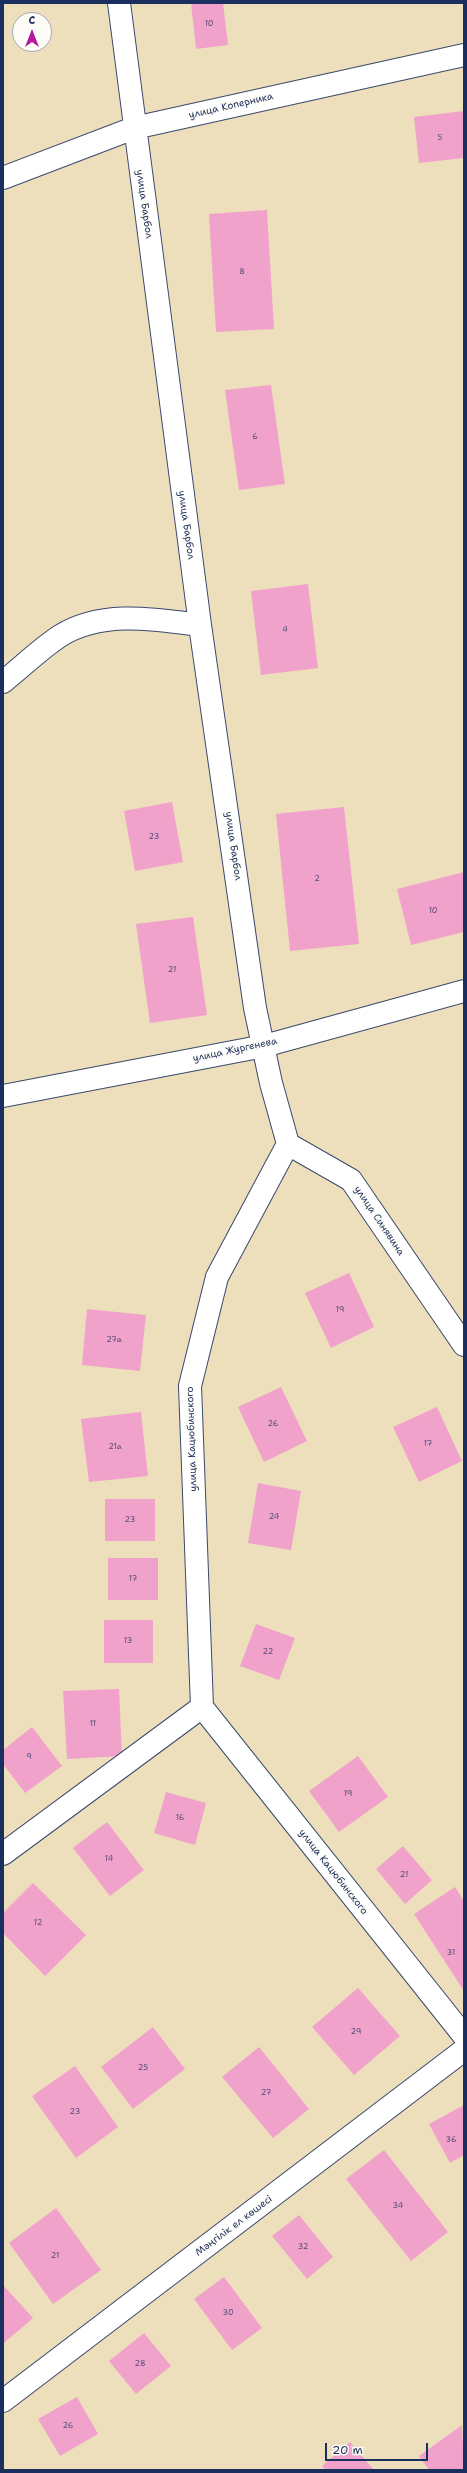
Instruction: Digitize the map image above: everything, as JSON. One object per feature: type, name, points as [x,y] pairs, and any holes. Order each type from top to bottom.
[{"type":"street","name":"улица Барбол","points":[[119,3],[134,128],[200,625],[256,1008],[264,1046]]},
{"type":"street","name":"улица Коперника","points":[[3,178],[134,128],[464,54]]},
{"type":"street","points":[[3,682],[61,636],[102,619],[149,618],[200,625]]},
{"type":"street","name":"улица Жургенева","points":[[3,1096],[264,1046],[464,992]]},
{"type":"street","points":[[264,1046],[271,1083],[288,1144]]},
{"type":"street","name":"улица Синявина","points":[[288,1144],[351,1180],[464,1345]]},
{"type":"street","name":"улица Кацюбинского","points":[[288,1144],[217,1277],[190,1386],[202,1707],[464,2036]]},
{"type":"street","points":[[3,1854],[202,1707]]},
{"type":"street","name":"Мәңгілік ел көшесі","points":[[3,2401],[464,2050]]},
{"type":"building","points":[[191,3],[223,3],[228,45],[196,49]]},
{"type":"building","points":[[464,111],[464,158],[419,163],[414,117]]},
{"type":"building","points":[[267,210],[274,329],[216,332],[209,214]]},
{"type":"building","points":[[271,385],[285,484],[239,490],[225,390]]},
{"type":"building","points":[[308,584],[318,668],[261,675],[251,591]]},
{"type":"building","points":[[172,802],[183,862],[135,871],[124,811]]},
{"type":"building","points":[[344,807],[359,944],[290,951],[276,814]]},
{"type":"building","points":[[464,872],[464,932],[411,945],[397,889]]},
{"type":"building","points":[[193,917],[207,1015],[150,1023],[136,924]]},
{"type":"building","points":[[349,1273],[374,1327],[331,1348],[305,1293]]},
{"type":"building","points":[[87,1309],[146,1315],[140,1371],[82,1365]]},
{"type":"building","points":[[281,1387],[307,1441],[264,1462],[238,1407]]},
{"type":"building","points":[[437,1407],[462,1461],[419,1482],[393,1427]]},
{"type":"building","points":[[141,1412],[148,1476],[89,1482],[81,1419]]},
{"type":"building","points":[[258,1483],[301,1491],[291,1550],[248,1543]]},
{"type":"building","points":[[105,1499],[155,1499],[155,1541],[105,1541]]},
{"type":"building","points":[[108,1558],[158,1558],[158,1600],[108,1600]]},
{"type":"building","points":[[104,1620],[153,1620],[153,1663],[104,1663]]},
{"type":"building","points":[[256,1624],[295,1638],[279,1680],[240,1666]]},
{"type":"building","points":[[119,1689],[122,1756],[67,1759],[63,1691]]},
{"type":"building","points":[[32,1727],[62,1766],[25,1793],[3,1764],[3,1750]]},
{"type":"building","points":[[358,1756],[388,1797],[339,1832],[309,1791]]},
{"type":"building","points":[[166,1792],[206,1803],[195,1845],[154,1833]]},
{"type":"building","points":[[107,1822],[144,1870],[110,1896],[73,1848]]},
{"type":"building","points":[[403,1846],[432,1880],[405,1904],[376,1869]]},
{"type":"building","points":[[33,1883],[86,1935],[45,1976],[3,1933],[3,1913]]},
{"type":"building","points":[[455,1887],[464,1901],[464,1991],[414,1914]]},
{"type":"building","points":[[358,1988],[400,2036],[354,2075],[312,2027]]},
{"type":"building","points":[[153,2027],[185,2069],[133,2109],[101,2067]]},
{"type":"building","points":[[259,2047],[309,2109],[273,2138],[222,2077]]},
{"type":"building","points":[[75,2066],[118,2127],[76,2158],[32,2096]]},
{"type":"building","points":[[464,2105],[464,2155],[450,2163],[429,2124]]},
{"type":"building","points":[[384,2150],[448,2232],[411,2261],[346,2179]]},
{"type":"building","points":[[56,2208],[101,2270],[53,2304],[9,2243]]},
{"type":"building","points":[[299,2215],[333,2257],[307,2279],[272,2236]]},
{"type":"building","points":[[224,2277],[262,2328],[232,2350],[194,2299]]},
{"type":"building","points":[[3,2285],[33,2318],[3,2344]]},
{"type":"building","points":[[144,2333],[171,2366],[136,2394],[109,2361]]},
{"type":"building","points":[[77,2397],[98,2434],[60,2456],[38,2419]]},
{"type":"building","points":[[462,2425],[464,2470],[429,2470],[419,2456]]},
{"type":"building","points":[[350,2442],[374,2470],[325,2470],[322,2466]]}]
